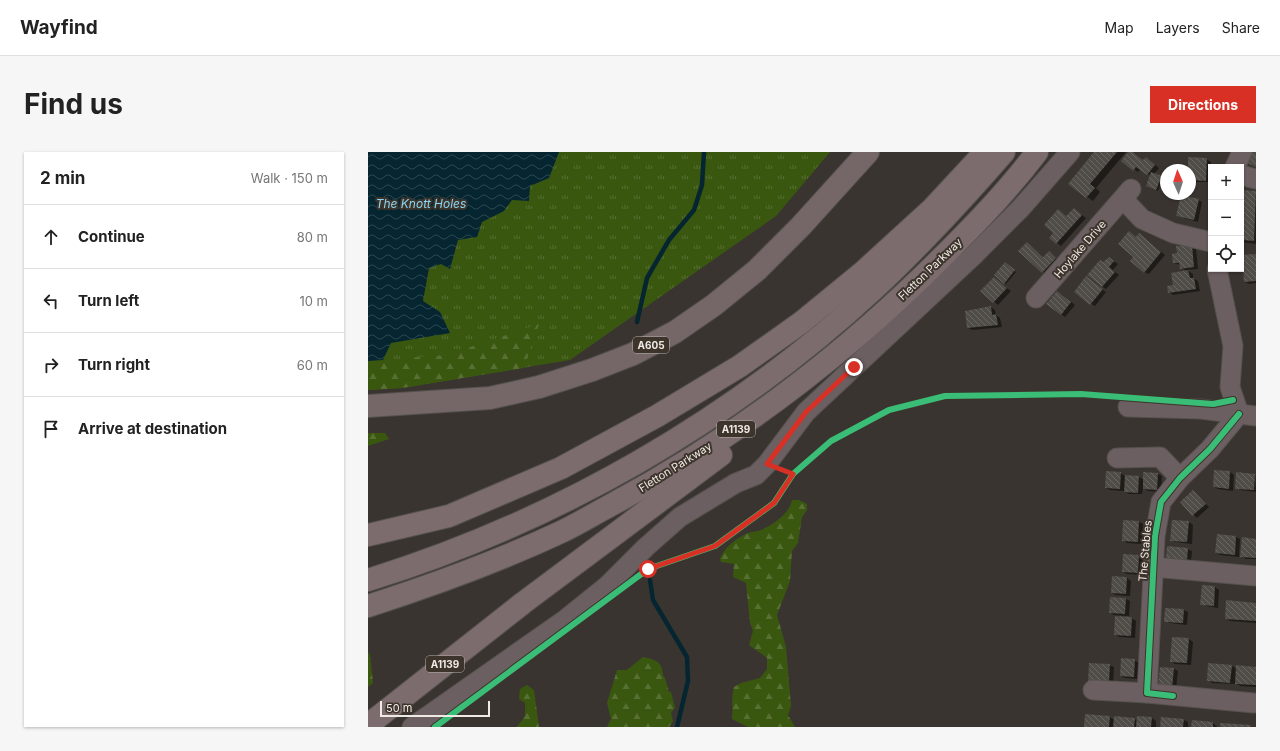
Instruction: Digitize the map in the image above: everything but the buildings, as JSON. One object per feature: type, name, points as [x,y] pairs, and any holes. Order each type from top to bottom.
[{"type":"highway","points":[[368,535],[449,516],[561,468],[657,416],[740,366],[802,322],[863,272],[933,208],[985,152]]},
{"type":"highway","name":"Fletton Parkway","points":[[368,580],[471,543],[544,511],[623,471],[689,432],[760,383],[807,347],[875,288],[953,210],[1004,152]]},
{"type":"highway","name":"Fletton Parkway","points":[[368,606],[483,565],[561,532],[635,492],[700,454],[822,366],[891,307],[972,229],[1037,152]]},
{"type":"highway","name":"A1139","points":[[368,725],[523,603],[770,417],[822,366]]},
{"type":"main road","name":"A605","points":[[368,406],[490,398],[562,380],[633,354],[675,332],[714,305],[757,270],[801,226],[868,152]]},
{"type":"street","points":[[972,229],[1045,152]]},
{"type":"street","points":[[412,727],[572,614],[607,586],[646,546],[680,517],[736,483],[756,476],[767,464],[806,412],[979,250],[1020,209],[1070,152]]},
{"type":"street","points":[[1236,164],[1242,152]]},
{"type":"street","points":[[1244,176],[1256,179]]},
{"type":"street","name":"Hoylake Drive","points":[[1036,298],[1127,194],[1142,219],[1173,233],[1208,241]]},
{"type":"street","points":[[1219,272],[1233,346],[1230,387],[1248,415]]},
{"type":"street","points":[[1128,407],[1179,408],[1248,415]]},
{"type":"street","name":"The Stables","points":[[1147,693],[1155,536],[1161,502],[1180,478],[1248,415]]},
{"type":"street","points":[[1117,458],[1160,457],[1180,478]]},
{"type":"street","points":[[1153,567],[1256,576]]},
{"type":"street","points":[[1102,691],[1147,693],[1254,703]]},
{"type":"green space","points":[[368,152],[830,152],[776,216],[570,360],[402,388],[368,390]]},
{"type":"green space","points":[[539,324],[524,368],[402,388],[368,390],[368,361],[446,355]]},
{"type":"green space","points":[[368,433],[385,433],[389,439],[368,446]]},
{"type":"green space","points":[[792,500],[799,500],[807,504],[807,510],[802,517],[798,543],[792,551],[790,581],[777,615],[786,647],[791,706],[788,715],[795,727],[748,727],[732,719],[732,699],[734,687],[741,683],[760,678],[767,669],[767,658],[749,645],[753,631],[750,623],[746,583],[733,577],[734,564],[721,562],[720,559],[730,544],[738,538],[748,533],[759,531],[776,522],[791,505]]},
{"type":"green space","points":[[368,652],[370,655],[373,683],[368,687]]},
{"type":"green space","points":[[643,657],[655,660],[660,664],[669,692],[671,692],[675,708],[671,713],[673,721],[669,727],[607,727],[611,719],[607,703],[617,670],[627,670]]},
{"type":"green space","points":[[527,685],[534,690],[539,727],[517,727],[525,716],[525,703],[519,699],[520,689]]},
{"type":"water","name":"The Knott Holes","points":[[368,152],[559,152],[549,178],[530,186],[529,201],[512,200],[504,211],[482,222],[477,237],[458,240],[450,269],[441,264],[429,268],[423,301],[440,312],[450,333],[391,343],[383,360],[368,361]]},
{"type":"waterway","points":[[637,322],[647,278],[669,240],[694,210],[702,185],[704,152]]},
{"type":"waterway","points":[[650,580],[653,600],[687,657],[688,681],[677,727]]},
{"type":"cycle path","points":[[435,727],[648,569],[715,546],[774,503],[793,474],[831,441],[889,410],[945,396],[1081,394],[1213,404],[1233,400]]},
{"type":"cycle path","points":[[1173,696],[1147,693],[1155,536],[1161,502],[1180,478],[1210,449],[1239,414]]},
{"type":"route","points":[[648,569],[715,546],[774,503],[793,474],[767,464],[806,412],[854,367]]}]
